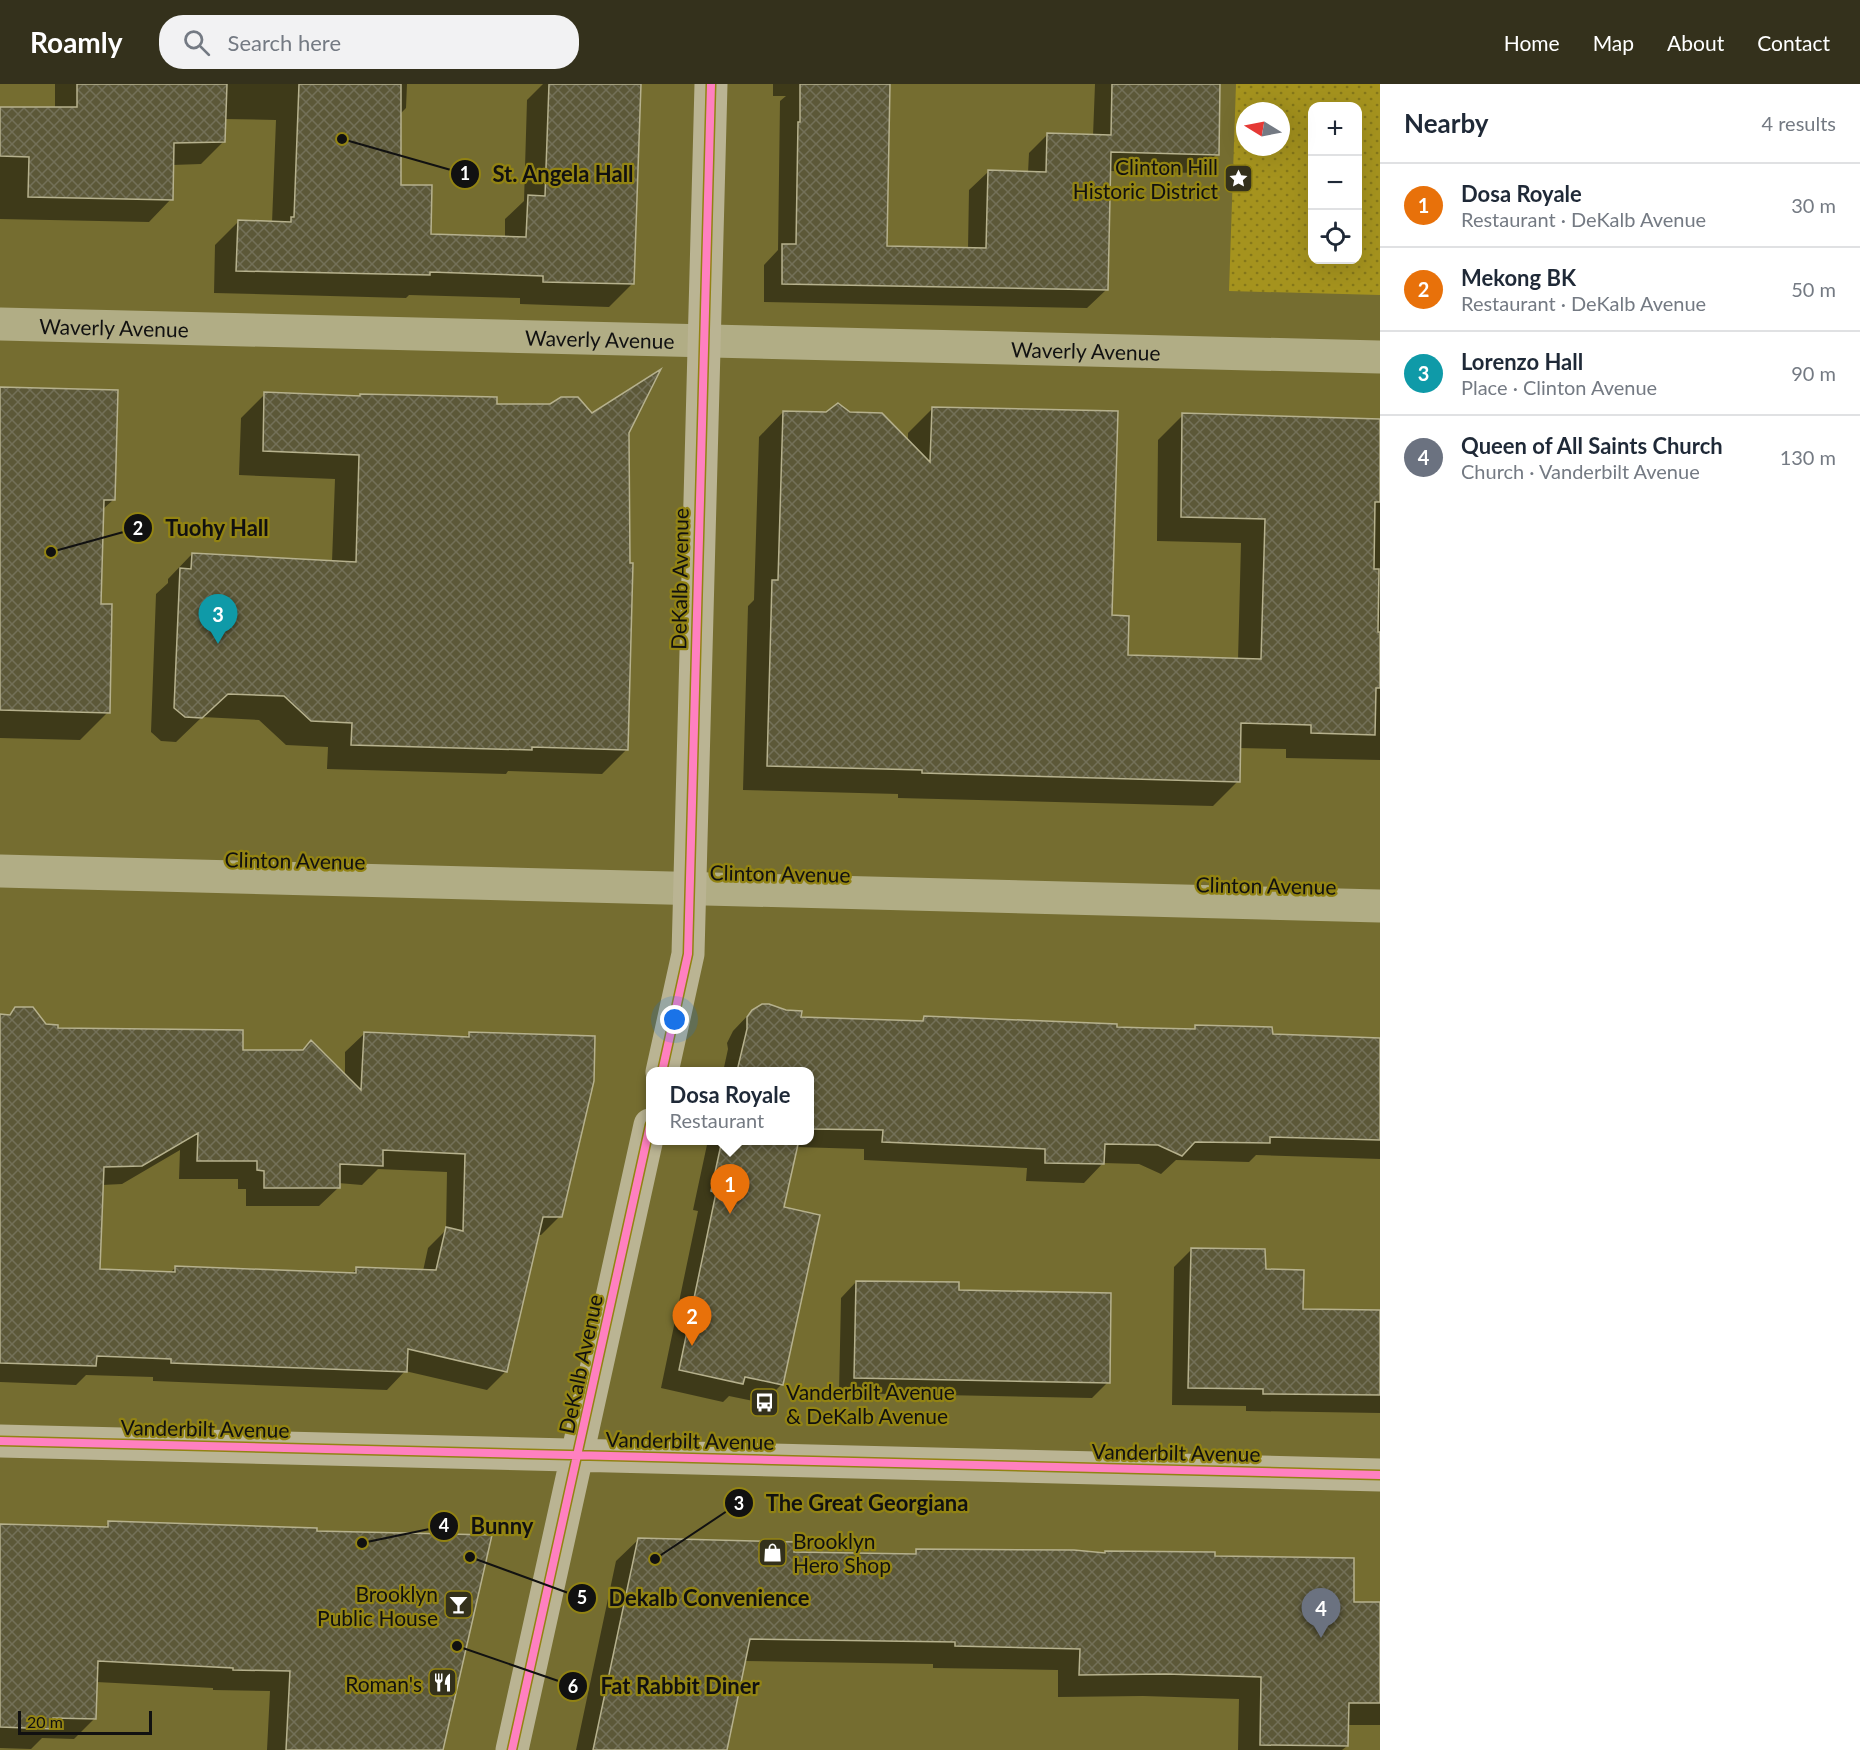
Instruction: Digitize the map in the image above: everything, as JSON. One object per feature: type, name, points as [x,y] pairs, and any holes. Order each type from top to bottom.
[{"type":"main road","name":"DeKalb Avenue","points":[[663,1067],[688,954],[711,84]]},
{"type":"main road","name":"DeKalb Avenue","points":[[512,1750],[647,1145]]},
{"type":"main road","name":"Vanderbilt Avenue","points":[[0,1441],[1380,1475]]},
{"type":"street","name":"Waverly Avenue","points":[[0,324],[1380,357]]},
{"type":"street","name":"Clinton Avenue","points":[[0,871],[1380,906]]},
{"type":"shaded area","points":[[1236,84],[1380,84],[1380,295],[1229,291]]},
{"type":"building","points":[[77,84],[227,84],[225,142],[174,143],[173,200],[28,197],[29,157],[0,156],[0,107],[77,107]]},
{"type":"building","points":[[299,84],[401,84],[401,185],[432,185],[431,234],[526,237],[528,195],[545,196],[549,84],[641,84],[634,284],[543,282],[543,276],[430,272],[430,275],[236,271],[238,220],[291,222],[291,217],[294,217]]},
{"type":"building","points":[[800,84],[890,84],[887,246],[986,248],[988,170],[1046,172],[1047,133],[1111,135],[1112,84],[1220,84],[1219,155],[1111,152],[1108,290],[782,284],[782,244],[796,244]]},
{"type":"building","points":[[661,369],[629,433],[630,563],[633,563],[628,750],[351,745],[352,723],[311,721],[284,696],[228,694],[202,718],[185,717],[174,708],[180,568],[191,569],[192,553],[356,562],[359,455],[263,451],[264,392],[360,396],[360,394],[497,397],[497,404],[550,404],[561,397],[578,397],[592,413]]},
{"type":"building","points":[[0,387],[118,390],[115,500],[104,500],[101,604],[112,604],[110,713],[0,710]]},
{"type":"building","points":[[838,403],[850,412],[882,413],[930,462],[932,407],[1118,411],[1112,615],[1129,616],[1128,655],[1261,659],[1265,519],[1181,517],[1182,413],[1380,419],[1380,502],[1375,502],[1374,569],[1379,569],[1380,688],[1376,688],[1375,735],[1311,733],[1311,725],[1241,723],[1240,782],[767,766],[772,580],[778,580],[783,411],[826,412]]},
{"type":"building","points":[[762,1004],[769,1004],[786,1010],[802,1011],[801,1017],[923,1021],[924,1016],[1195,1029],[1195,1025],[1272,1027],[1273,1034],[1380,1038],[1380,1140],[1270,1137],[1270,1143],[1195,1142],[1182,1156],[1158,1145],[1105,1144],[1104,1164],[1045,1163],[1045,1149],[882,1142],[883,1130],[814,1129],[814,1067],[738,1067],[747,1029],[747,1017],[752,1010]]},
{"type":"building","points":[[15,1007],[33,1007],[46,1024],[58,1025],[58,1028],[243,1030],[243,1050],[303,1050],[311,1040],[361,1090],[364,1032],[469,1037],[469,1032],[595,1036],[594,1081],[562,1217],[543,1217],[507,1372],[408,1349],[407,1372],[171,1363],[171,1359],[97,1356],[96,1366],[0,1363],[0,1014],[10,1015]],"holes":[[[198,1133],[197,1161],[257,1161],[257,1170],[264,1171],[264,1188],[340,1188],[340,1164],[383,1166],[383,1150],[465,1154],[463,1231],[446,1227],[436,1270],[356,1267],[356,1273],[175,1266],[175,1272],[100,1269],[104,1167],[142,1166]]]},
{"type":"building","points":[[721,1145],[798,1145],[784,1207],[820,1215],[783,1385],[745,1377],[743,1384],[679,1370],[716,1193],[711,1191]]},
{"type":"building","points":[[1191,1248],[1265,1249],[1266,1269],[1304,1270],[1303,1309],[1380,1310],[1380,1395],[1263,1394],[1263,1389],[1188,1388]]},
{"type":"building","points":[[856,1281],[959,1282],[959,1290],[1111,1293],[1110,1383],[854,1378]]},
{"type":"building","points":[[108,1521],[317,1528],[317,1531],[492,1535],[443,1750],[286,1750],[290,1671],[233,1670],[233,1668],[98,1661],[96,1719],[53,1718],[53,1729],[0,1727],[0,1524],[108,1527]]},
{"type":"building","points":[[638,1538],[795,1542],[794,1552],[916,1554],[916,1549],[1074,1550],[1105,1553],[1105,1551],[1215,1552],[1215,1556],[1354,1558],[1354,1602],[1380,1602],[1380,1703],[1349,1703],[1348,1746],[1260,1745],[1261,1677],[1166,1674],[1079,1675],[1080,1649],[955,1646],[955,1642],[750,1639],[727,1750],[593,1750]]},
{"type":"cycle path","points":[[663,1067],[688,954],[711,84]]},
{"type":"cycle path","points":[[512,1750],[646,1143]]},
{"type":"cycle path","points":[[0,1441],[1380,1475]]},
{"type":"place","name":"St. Angela Hall","points":[[342,139]]},
{"type":"place","name":"Clinton Hill Historic District","points":[[1239,178]]},
{"type":"place","name":"Tuohy Hall","points":[[51,552]]},
{"type":"place","name":"Lorenzo Hall","points":[[218,644]]},
{"type":"place","name":"Dosa Royale","points":[[730,1214]]},
{"type":"place","name":"Mekong BK","points":[[692,1346]]},
{"type":"place","name":"Vanderbilt Avenue & DeKalb Avenue","points":[[765,1403]]},
{"type":"place","name":"Bunny","points":[[362,1543]]},
{"type":"place","name":"Brooklyn Hero Shop","points":[[772,1552]]},
{"type":"place","name":"Dekalb Convenience","points":[[470,1557]]},
{"type":"place","name":"The Great Georgiana","points":[[655,1559]]},
{"type":"place","name":"Brooklyn Public House","points":[[459,1605]]},
{"type":"place","name":"Queen of All Saints Church","points":[[1321,1638]]},
{"type":"place","name":"Fat Rabbit Diner","points":[[457,1646]]},
{"type":"place","name":"Roman's","points":[[443,1683]]}]
